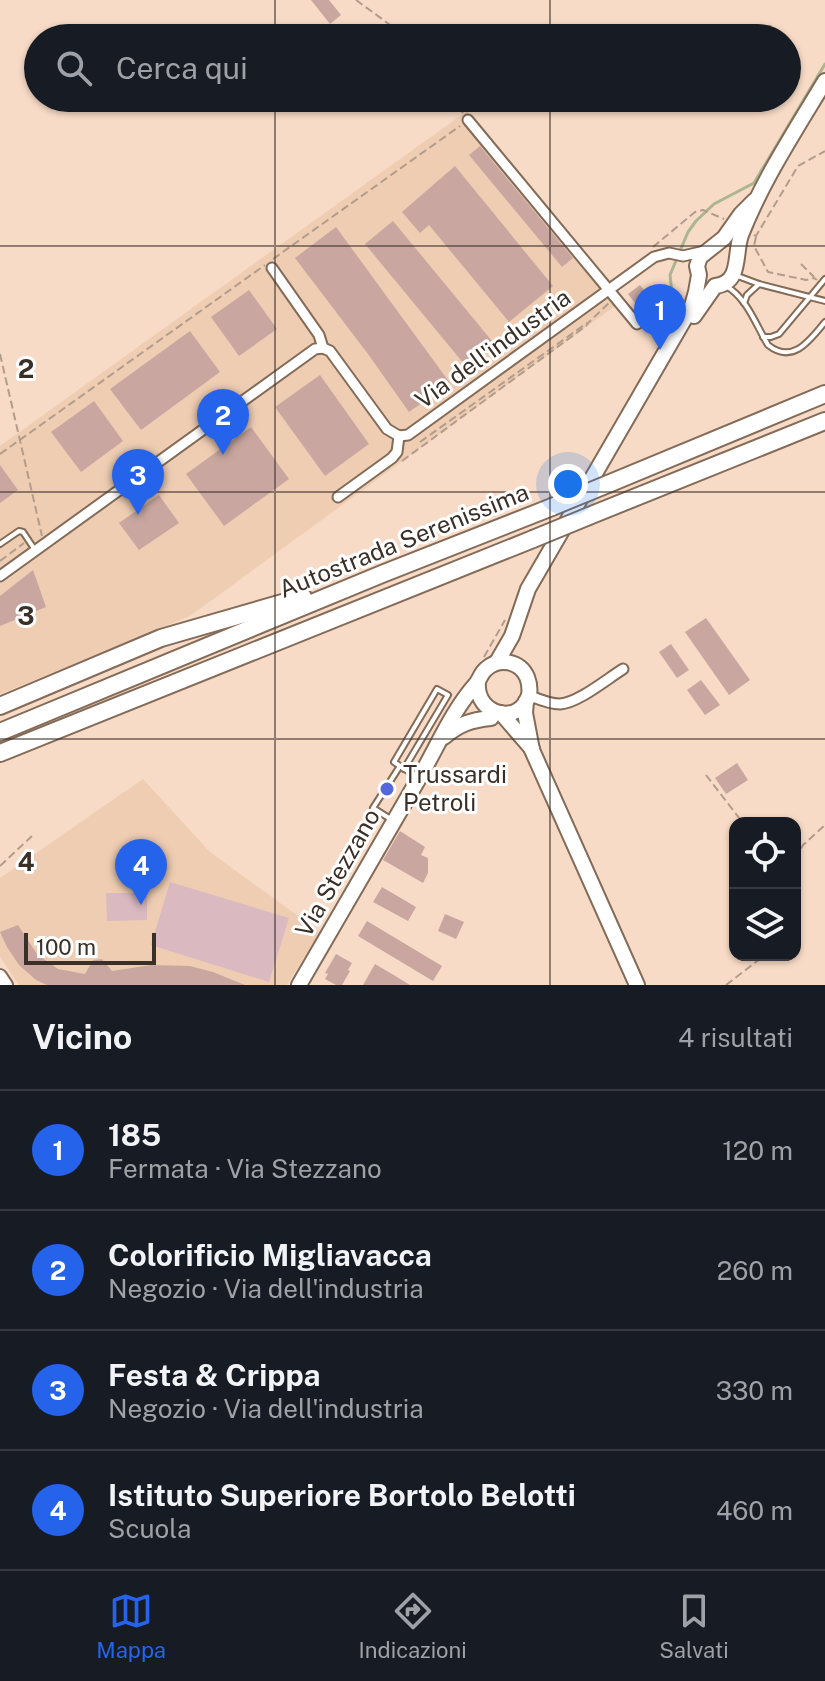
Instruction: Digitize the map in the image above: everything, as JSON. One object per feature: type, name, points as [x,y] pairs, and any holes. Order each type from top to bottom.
[{"type":"highway","name":"Autostrada Serenissima","points":[[0,732],[825,394]]},
{"type":"highway","name":"Autostrada Serenissima","points":[[0,753],[825,421]]},
{"type":"highway","points":[[0,706],[161,638],[382,574]]},
{"type":"main road","name":"Via Stezzano","points":[[671,344],[685,330],[706,297],[727,278],[754,201],[825,81]]},
{"type":"main road","name":"Via Stezzano","points":[[302,984],[447,726],[485,669],[497,662],[512,636],[528,589],[692,306],[700,257],[724,238],[744,230]]},
{"type":"main road","points":[[698,273],[705,283],[727,278],[734,260],[729,252],[721,248],[707,250]]},
{"type":"main road","name":"Via Stezzano","points":[[440,741],[458,726],[515,711],[527,698],[528,679],[519,667],[520,628],[528,589]]},
{"type":"main road","points":[[497,662],[509,662],[519,667]]},
{"type":"main road","points":[[478,682],[481,700],[498,713],[532,750]]},
{"type":"main road","points":[[527,698],[525,713],[532,750],[637,985]]},
{"type":"street","points":[[468,120],[637,324]]},
{"type":"street","name":"Via dell'industria","points":[[272,268],[319,335],[323,348],[335,357],[387,429],[399,436],[413,432],[611,294],[654,257],[669,253],[683,256],[707,250]]},
{"type":"street","points":[[683,256],[698,273]]},
{"type":"street","points":[[0,576],[308,353],[323,348]]},
{"type":"street","name":"Via dell'industria","points":[[392,458],[397,452],[399,436]]},
{"type":"street","points":[[338,497],[392,458]]},
{"type":"street","points":[[527,698],[563,704],[623,669]]},
{"type":"street","points":[[0,976],[6,985]]},
{"type":"lane","points":[[727,278],[825,301]]},
{"type":"lane","points":[[727,278],[768,345],[775,350],[790,353],[804,346],[825,322]]},
{"type":"lane","points":[[763,337],[779,334],[824,281]]},
{"type":"lane","points":[[744,303],[747,295],[759,284]]},
{"type":"lane","points":[[0,544],[19,531],[40,547]]},
{"type":"lane","points":[[394,821],[373,808],[402,768],[448,695],[437,689],[394,762],[402,768],[419,778]]},
{"type":"path","points":[[356,0],[389,24]]},
{"type":"path","points":[[0,454],[468,120],[462,112]]},
{"type":"path","points":[[744,230],[798,166],[825,151]]},
{"type":"path","points":[[647,252],[695,212],[703,210],[744,230],[768,272],[806,280],[814,278]]},
{"type":"path","points":[[801,264],[814,278],[824,281]]},
{"type":"path","points":[[392,458],[397,464],[586,326],[611,294]]},
{"type":"path","points":[[637,324],[643,320],[671,344]]},
{"type":"path","points":[[420,442],[588,323]]},
{"type":"path","points":[[0,354],[40,547]]},
{"type":"path","points":[[0,561],[29,540]]},
{"type":"path","points":[[706,775],[738,817]]},
{"type":"path","points":[[801,848],[825,825]]},
{"type":"path","points":[[0,866],[32,836]]},
{"type":"path","points":[[726,985],[757,961]]},
{"type":"shaded area","points":[[466,112],[622,301],[190,616],[0,694],[0,446]]},
{"type":"shaded area","points":[[143,779],[210,852],[320,932],[287,985],[19,985],[0,957],[0,878]]},
{"type":"shaded area","points":[[170,882],[289,918],[269,982],[151,945]]},
{"type":"shaded area","points":[[106,893],[147,893],[147,920],[107,921]]},
{"type":"building","points":[[311,0],[329,0],[341,15],[330,24]]},
{"type":"building","points":[[480,146],[573,258],[562,267],[469,155]]},
{"type":"building","points":[[455,166],[553,286],[509,322],[429,225],[420,233],[402,212]]},
{"type":"building","points":[[393,221],[492,341],[464,364],[365,244]]},
{"type":"building","points":[[336,227],[450,383],[409,412],[295,258]]},
{"type":"building","points":[[640,285],[654,302],[642,312],[628,294]]},
{"type":"building","points":[[249,290],[277,329],[239,356],[211,317]]},
{"type":"building","points":[[190,331],[220,372],[141,430],[110,389]]},
{"type":"building","points":[[320,375],[369,444],[325,476],[275,407]]},
{"type":"building","points":[[94,401],[123,441],[81,472],[51,432]]},
{"type":"building","points":[[251,427],[289,479],[224,526],[186,474]]},
{"type":"building","points":[[0,465],[18,490],[0,503]]},
{"type":"building","points":[[159,495],[179,523],[139,550],[119,523]]},
{"type":"building","points":[[33,570],[46,607],[0,626],[0,596]]},
{"type":"building","points":[[706,618],[750,680],[729,695],[685,632]]},
{"type":"building","points":[[671,644],[689,670],[677,678],[659,652]]},
{"type":"building","points":[[701,680],[720,705],[705,715],[687,690]]},
{"type":"building","points":[[737,763],[748,780],[726,794],[715,778]]},
{"type":"building","points":[[400,831],[425,847],[421,855],[428,858],[428,873],[423,883],[383,860]]},
{"type":"building","points":[[382,887],[416,907],[408,921],[373,902]]},
{"type":"building","points":[[445,914],[464,922],[456,939],[438,931]]},
{"type":"building","points":[[367,921],[442,966],[433,981],[358,936]]},
{"type":"building","points":[[18,925],[37,954],[58,969],[85,974],[93,960],[102,959],[112,971],[151,965],[190,966],[245,985],[47,985],[19,965],[7,947],[0,932]]},
{"type":"building","points":[[336,954],[352,963],[342,985],[325,979],[328,974],[325,973]]},
{"type":"building","points":[[375,964],[397,977],[410,985],[363,985]]},
{"type":"waterway","points":[[801,104],[825,64]]},
{"type":"waterway","points":[[678,311],[670,275],[688,232],[714,204],[754,183],[796,112]]},
{"type":"place","name":"185","points":[[660,350]]},
{"type":"place","name":"Colorificio Migliavacca","points":[[223,455]]},
{"type":"place","name":"Festa & Crippa","points":[[138,515]]},
{"type":"place","name":"Trussardi Petroli","points":[[387,789]]},
{"type":"place","name":"Istituto Superiore Bortolo Belotti","points":[[141,905]]}]
